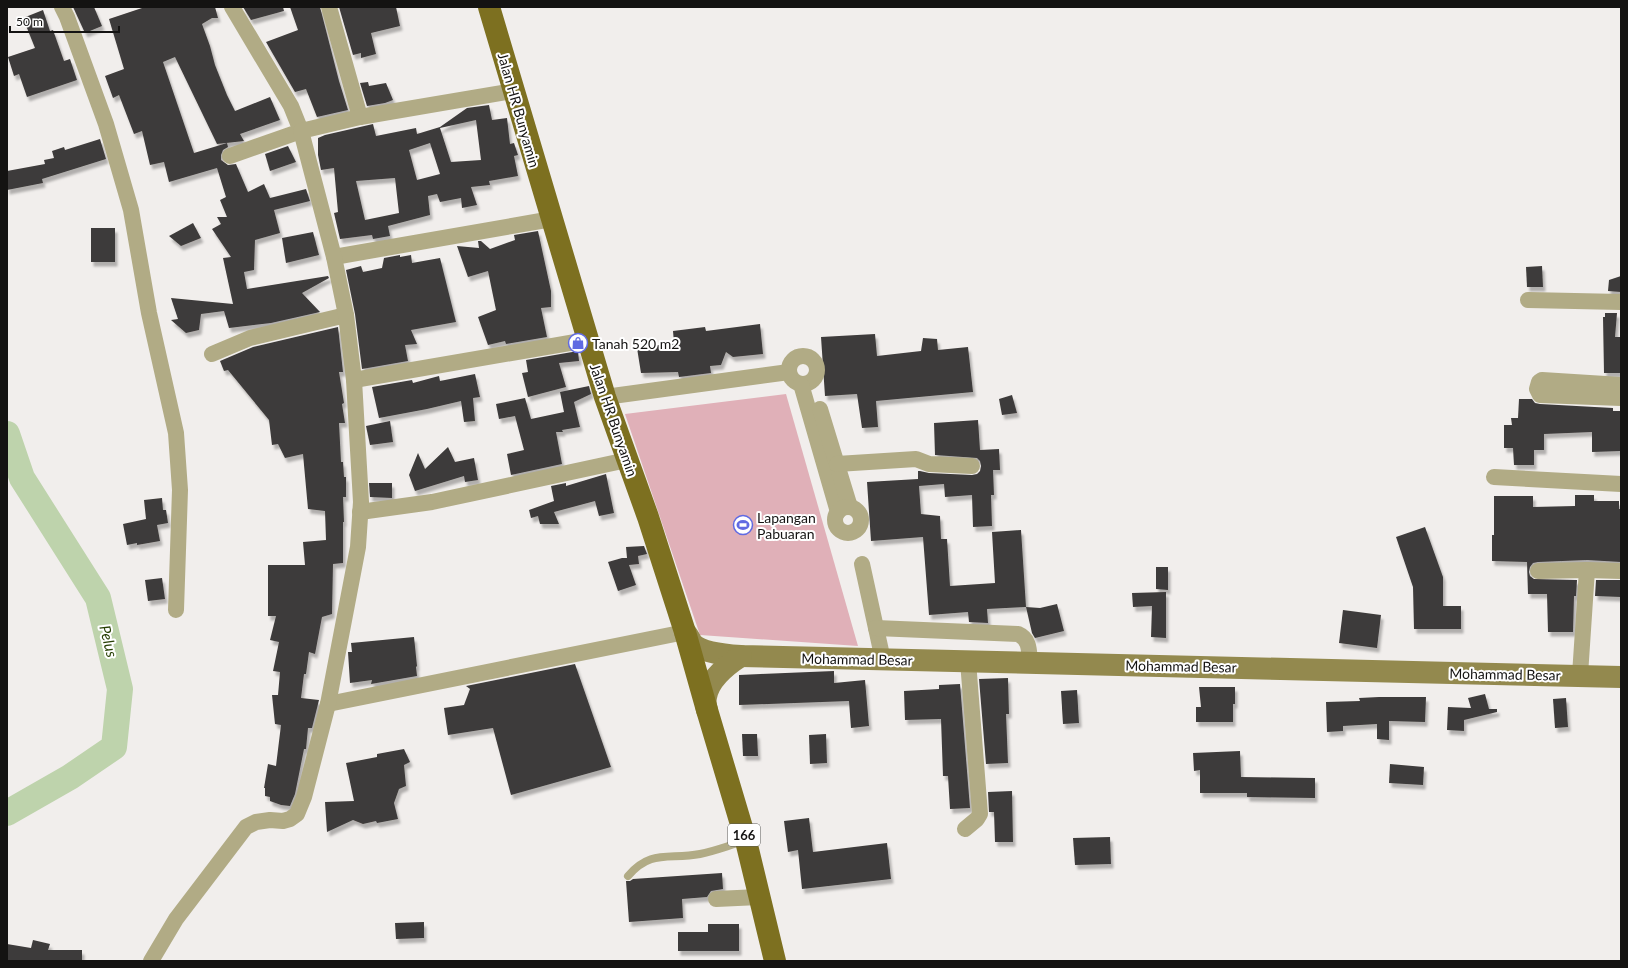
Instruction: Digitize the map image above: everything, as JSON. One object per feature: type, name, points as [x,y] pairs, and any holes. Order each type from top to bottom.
[{"type":"main road","name":"Jalan HR Bunyamin","points":[[489,7],[587,340],[605,397],[686,632]]},
{"type":"main road","name":"166","points":[[686,632],[707,710],[746,841],[775,961]]},
{"type":"street","points":[[62,7],[106,124],[131,210],[149,313],[176,433],[180,490],[176,610]]},
{"type":"street","points":[[151,961],[176,919],[246,827],[256,822],[270,820],[283,821],[290,819],[297,814],[304,797],[328,704],[358,547],[361,502],[354,380],[346,315],[334,257],[301,132],[291,106],[232,7]]},
{"type":"street","points":[[329,7],[360,117]]},
{"type":"street","points":[[230,156],[301,132],[360,117],[513,91]]},
{"type":"street","points":[[334,257],[552,219]]},
{"type":"street","points":[[1528,300],[1621,302]]},
{"type":"street","points":[[212,354],[250,338],[346,315]]},
{"type":"street","points":[[354,380],[587,340]]},
{"type":"street","points":[[803,356],[808,357],[816,364],[817,370],[817,375],[806,382],[794,380],[789,372],[790,365],[793,361],[803,356]]},
{"type":"street","points":[[605,397],[789,372]]},
{"type":"street","points":[[1621,385],[1542,380],[1539,382],[1537,389],[1540,395],[1621,398]]},
{"type":"street","points":[[806,382],[837,464],[844,509],[806,382]]},
{"type":"street","points":[[837,464],[916,459],[930,464],[972,466]]},
{"type":"street","points":[[360,512],[432,502],[627,460]]},
{"type":"street","points":[[1494,477],[1621,484]]},
{"type":"street","points":[[862,564],[883,660]]},
{"type":"street","points":[[1580,675],[1587,570]]},
{"type":"street","points":[[1538,571],[1621,571]]},
{"type":"street","points":[[876,628],[1018,634],[1024,636],[1027,640],[1030,663]]},
{"type":"street","points":[[328,704],[686,632]]},
{"type":"street","name":"Jalan HR Bunyamin","points":[[686,632],[693,644],[703,649],[720,654],[741,656]]},
{"type":"street","points":[[707,710],[705,697],[716,677],[729,664],[741,656]]},
{"type":"street","name":"Mohammad Besar","points":[[741,656],[1621,677]]},
{"type":"street","points":[[965,829],[979,817],[980,814],[968,661]]},
{"type":"street","points":[[716,899],[759,898]]},
{"type":"lane","points":[[628,876],[636,866],[651,858],[699,854],[746,841]]},
{"type":"shaded area","name":"Lapangan Pabuaran","points":[[786,394],[858,646],[700,635],[625,414]]},
{"type":"building","points":[[73,7],[94,7],[102,26],[85,33]]},
{"type":"building","points":[[145,7],[215,7],[218,18],[212,18],[202,24],[215,65],[235,111],[270,97],[280,120],[240,134],[244,141],[217,144],[175,57],[163,62],[194,153],[227,143],[228,147],[223,150],[221,160],[228,165],[236,164],[248,192],[264,184],[270,198],[306,189],[310,201],[274,210],[280,233],[255,240],[254,270],[244,272],[247,289],[328,276],[329,278],[302,293],[320,312],[271,323],[229,328],[224,311],[201,314],[199,330],[186,333],[171,320],[178,319],[171,298],[233,304],[223,258],[231,257],[212,229],[221,224],[217,217],[227,217],[220,200],[226,197],[217,168],[169,182],[164,162],[150,165],[142,131],[134,134],[119,95],[113,98],[105,76],[124,69],[109,19]]},
{"type":"building","points":[[243,7],[283,7],[284,11],[251,20]]},
{"type":"building","points":[[290,7],[320,7],[348,110],[317,117],[306,89],[295,92],[266,42],[298,30]]},
{"type":"building","points":[[339,7],[396,7],[400,26],[371,33],[376,54],[361,58],[361,53],[353,55]]},
{"type":"building","points":[[43,10],[50,31],[53,30],[64,61],[70,59],[77,80],[27,97],[19,74],[14,76],[8,57],[35,48],[23,18]]},
{"type":"building","points":[[368,82],[369,86],[386,83],[393,100],[367,106],[360,83]]},
{"type":"building","points":[[489,105],[492,120],[507,118],[510,144],[514,143],[518,155],[514,156],[518,176],[489,181],[490,185],[471,187],[477,205],[462,208],[461,198],[440,202],[437,194],[428,196],[430,215],[388,226],[390,236],[373,239],[372,235],[340,239],[334,213],[338,212],[334,168],[321,170],[318,155],[318,138],[373,124],[376,136],[416,128],[417,134],[440,127],[467,108]],"holes":[[[476,120],[481,160],[451,162],[440,128]],[[430,143],[440,174],[417,180],[409,150]],[[395,178],[399,213],[365,220],[356,181]]]},
{"type":"building","points":[[100,139],[106,159],[42,179],[43,183],[7,190],[7,171],[45,164],[44,160],[54,158],[52,151],[64,147],[65,150]]},
{"type":"building","points":[[288,146],[296,162],[270,171],[265,154]]},
{"type":"building","points":[[193,223],[201,238],[181,246],[169,236]]},
{"type":"building","points":[[91,228],[115,228],[115,262],[91,262]]},
{"type":"building","points":[[538,231],[551,291],[551,307],[541,308],[547,337],[506,344],[505,341],[488,345],[478,317],[496,310],[488,271],[468,277],[457,246],[479,248],[478,241],[481,241],[490,249],[515,240],[514,235]]},
{"type":"building","points":[[313,232],[319,255],[286,263],[282,238]]},
{"type":"building","points":[[400,255],[400,257],[411,255],[412,263],[440,258],[456,322],[411,330],[417,344],[405,345],[408,361],[362,369],[355,314],[346,270],[361,266],[363,272],[382,268],[384,258]]},
{"type":"building","points":[[1542,266],[1543,287],[1527,287],[1526,267]]},
{"type":"building","points":[[1621,276],[1621,292],[1608,291],[1609,280]]},
{"type":"building","points":[[1605,313],[1617,313],[1615,337],[1621,337],[1621,373],[1604,373],[1603,317],[1605,317]]},
{"type":"building","points":[[760,324],[763,354],[733,357],[726,352],[721,365],[710,366],[711,373],[679,377],[678,372],[641,373],[637,348],[674,343],[673,331],[705,327],[706,331]]},
{"type":"building","points":[[338,327],[343,372],[339,372],[344,403],[342,404],[345,423],[339,423],[341,462],[343,462],[344,477],[346,477],[346,497],[343,497],[343,563],[333,564],[332,614],[322,617],[315,654],[309,652],[306,674],[304,674],[301,698],[319,700],[312,728],[308,728],[306,749],[304,749],[295,794],[290,806],[281,805],[270,801],[270,797],[265,796],[264,788],[268,764],[276,766],[281,725],[275,724],[272,695],[278,695],[280,672],[273,671],[279,642],[270,640],[276,616],[268,616],[268,565],[305,565],[303,542],[326,540],[325,511],[308,509],[303,454],[285,458],[278,444],[272,445],[269,420],[228,370],[224,371],[220,361],[253,347]]},
{"type":"building","points":[[875,334],[877,356],[921,351],[923,338],[937,339],[938,350],[968,347],[973,392],[876,401],[878,427],[862,428],[857,394],[825,396],[821,337]]},
{"type":"building","points":[[578,351],[579,361],[559,363],[566,387],[528,397],[522,373],[528,372],[526,360]]},
{"type":"building","points":[[475,374],[480,397],[473,398],[475,421],[464,422],[461,401],[379,418],[372,387],[412,380],[413,383],[439,376],[440,381]]},
{"type":"building","points":[[589,386],[591,394],[574,402],[580,427],[562,430],[563,432],[556,432],[562,464],[511,475],[507,454],[524,450],[515,416],[499,419],[496,404],[525,398],[531,419],[564,412],[560,392]]},
{"type":"building","points":[[1012,395],[1017,413],[1002,415],[999,399]]},
{"type":"building","points":[[1519,399],[1532,399],[1535,403],[1540,404],[1613,408],[1613,411],[1621,411],[1621,451],[1592,452],[1592,432],[1544,434],[1544,450],[1534,450],[1534,465],[1514,465],[1513,448],[1504,448],[1504,425],[1512,425],[1511,418],[1518,418]]},
{"type":"building","points":[[978,420],[980,450],[999,449],[1000,470],[993,470],[994,495],[991,495],[992,526],[973,527],[972,495],[945,497],[944,484],[919,486],[921,514],[940,516],[941,539],[947,539],[950,586],[995,583],[992,532],[1021,530],[1026,607],[987,609],[988,623],[969,622],[968,612],[929,615],[923,537],[871,541],[867,482],[918,479],[918,471],[929,473],[977,474],[980,471],[981,466],[980,461],[977,458],[935,455],[934,423]]},
{"type":"building","points":[[390,421],[393,442],[370,445],[366,426]]},
{"type":"building","points":[[448,447],[455,462],[474,458],[478,480],[465,482],[464,476],[415,491],[409,475],[418,453],[425,469]]},
{"type":"building","points":[[606,474],[614,513],[599,516],[595,501],[554,512],[559,524],[540,524],[538,516],[531,518],[529,510],[554,501],[551,486],[566,483],[566,486]]},
{"type":"building","points":[[369,483],[392,483],[392,498],[370,497]]},
{"type":"building","points":[[1575,495],[1594,495],[1594,501],[1619,501],[1619,509],[1621,509],[1621,562],[1587,560],[1533,563],[1529,572],[1530,576],[1534,579],[1577,580],[1576,596],[1574,596],[1573,632],[1548,632],[1547,594],[1528,594],[1527,562],[1492,561],[1494,496],[1533,496],[1533,507],[1575,506]]},
{"type":"building","points":[[162,498],[163,510],[166,510],[168,523],[157,525],[160,541],[137,545],[137,543],[127,545],[123,524],[146,519],[144,500]]},
{"type":"building","points":[[1425,527],[1443,577],[1443,606],[1461,606],[1461,629],[1414,629],[1413,587],[1396,537]]},
{"type":"building","points":[[644,546],[647,554],[638,556],[639,564],[629,565],[636,585],[618,591],[608,562],[627,558],[626,547]]},
{"type":"building","points":[[1156,567],[1168,567],[1168,590],[1156,589]]},
{"type":"building","points":[[162,578],[165,599],[148,601],[145,580]]},
{"type":"building","points":[[1596,580],[1621,580],[1621,597],[1595,596]]},
{"type":"building","points":[[1166,592],[1166,638],[1151,637],[1152,606],[1133,607],[1132,593]]},
{"type":"building","points":[[1057,604],[1064,631],[1035,638],[1032,633],[1026,607],[1040,608]]},
{"type":"building","points":[[1343,610],[1381,615],[1377,648],[1339,643]]},
{"type":"building","points":[[414,637],[417,676],[371,684],[372,680],[350,683],[348,652],[352,652],[351,643]]},
{"type":"building","points":[[575,664],[611,767],[511,795],[493,728],[448,735],[444,708],[464,705],[470,689],[466,686]]},
{"type":"building","points":[[834,671],[834,683],[865,680],[869,726],[851,728],[849,701],[739,705],[739,675]]},
{"type":"building","points":[[1008,678],[1009,714],[1006,714],[1008,763],[986,764],[979,679]]},
{"type":"building","points":[[960,684],[970,808],[950,809],[948,776],[943,776],[941,719],[905,720],[904,691],[939,689],[939,685]]},
{"type":"building","points":[[1199,687],[1235,687],[1233,722],[1196,722],[1196,707],[1201,707]]},
{"type":"building","points":[[1077,690],[1079,723],[1063,724],[1061,691]]},
{"type":"building","points":[[1485,694],[1489,709],[1497,709],[1497,712],[1464,720],[1464,731],[1447,730],[1448,707],[1471,708],[1468,698]]},
{"type":"building","points":[[1426,697],[1425,722],[1389,721],[1389,740],[1377,739],[1377,724],[1343,726],[1343,731],[1327,732],[1326,702],[1360,701],[1359,698]]},
{"type":"building","points":[[1566,698],[1568,727],[1555,728],[1553,699]]},
{"type":"building","points":[[742,734],[757,734],[758,756],[743,756]]},
{"type":"building","points":[[826,734],[827,763],[810,764],[809,735]]},
{"type":"building","points":[[404,749],[410,762],[404,765],[406,786],[399,789],[394,803],[398,819],[363,824],[353,820],[327,832],[325,802],[354,801],[346,763],[377,757],[377,754]]},
{"type":"building","points":[[1240,751],[1241,777],[1315,778],[1315,798],[1247,797],[1247,793],[1200,793],[1200,770],[1194,771],[1193,753]]},
{"type":"building","points":[[1390,764],[1424,767],[1423,785],[1389,783]]},
{"type":"building","points":[[1012,791],[1013,842],[995,842],[994,812],[989,812],[988,792]]},
{"type":"building","points":[[809,818],[813,852],[887,843],[891,879],[802,889],[798,850],[788,852],[784,821]]},
{"type":"building","points":[[1110,837],[1111,864],[1075,865],[1073,838]]},
{"type":"building","points":[[722,873],[723,889],[711,891],[707,897],[682,899],[683,918],[629,922],[626,881],[633,879]]},
{"type":"building","points":[[424,922],[424,938],[396,939],[395,923]]},
{"type":"building","points":[[708,924],[739,924],[739,951],[678,951],[678,932],[708,932]]},
{"type":"building","points":[[33,940],[50,944],[48,950],[82,950],[82,961],[7,961],[7,944],[31,948]]},
{"type":"waterway","name":"Pelus","points":[[7,434],[22,478],[98,598],[120,689],[114,747],[70,777],[7,813]]},
{"type":"place","name":"Tanah 520 m2","points":[[578,343]]},
{"type":"place","name":"Lapangan Pabuaran","points":[[743,525]]}]
